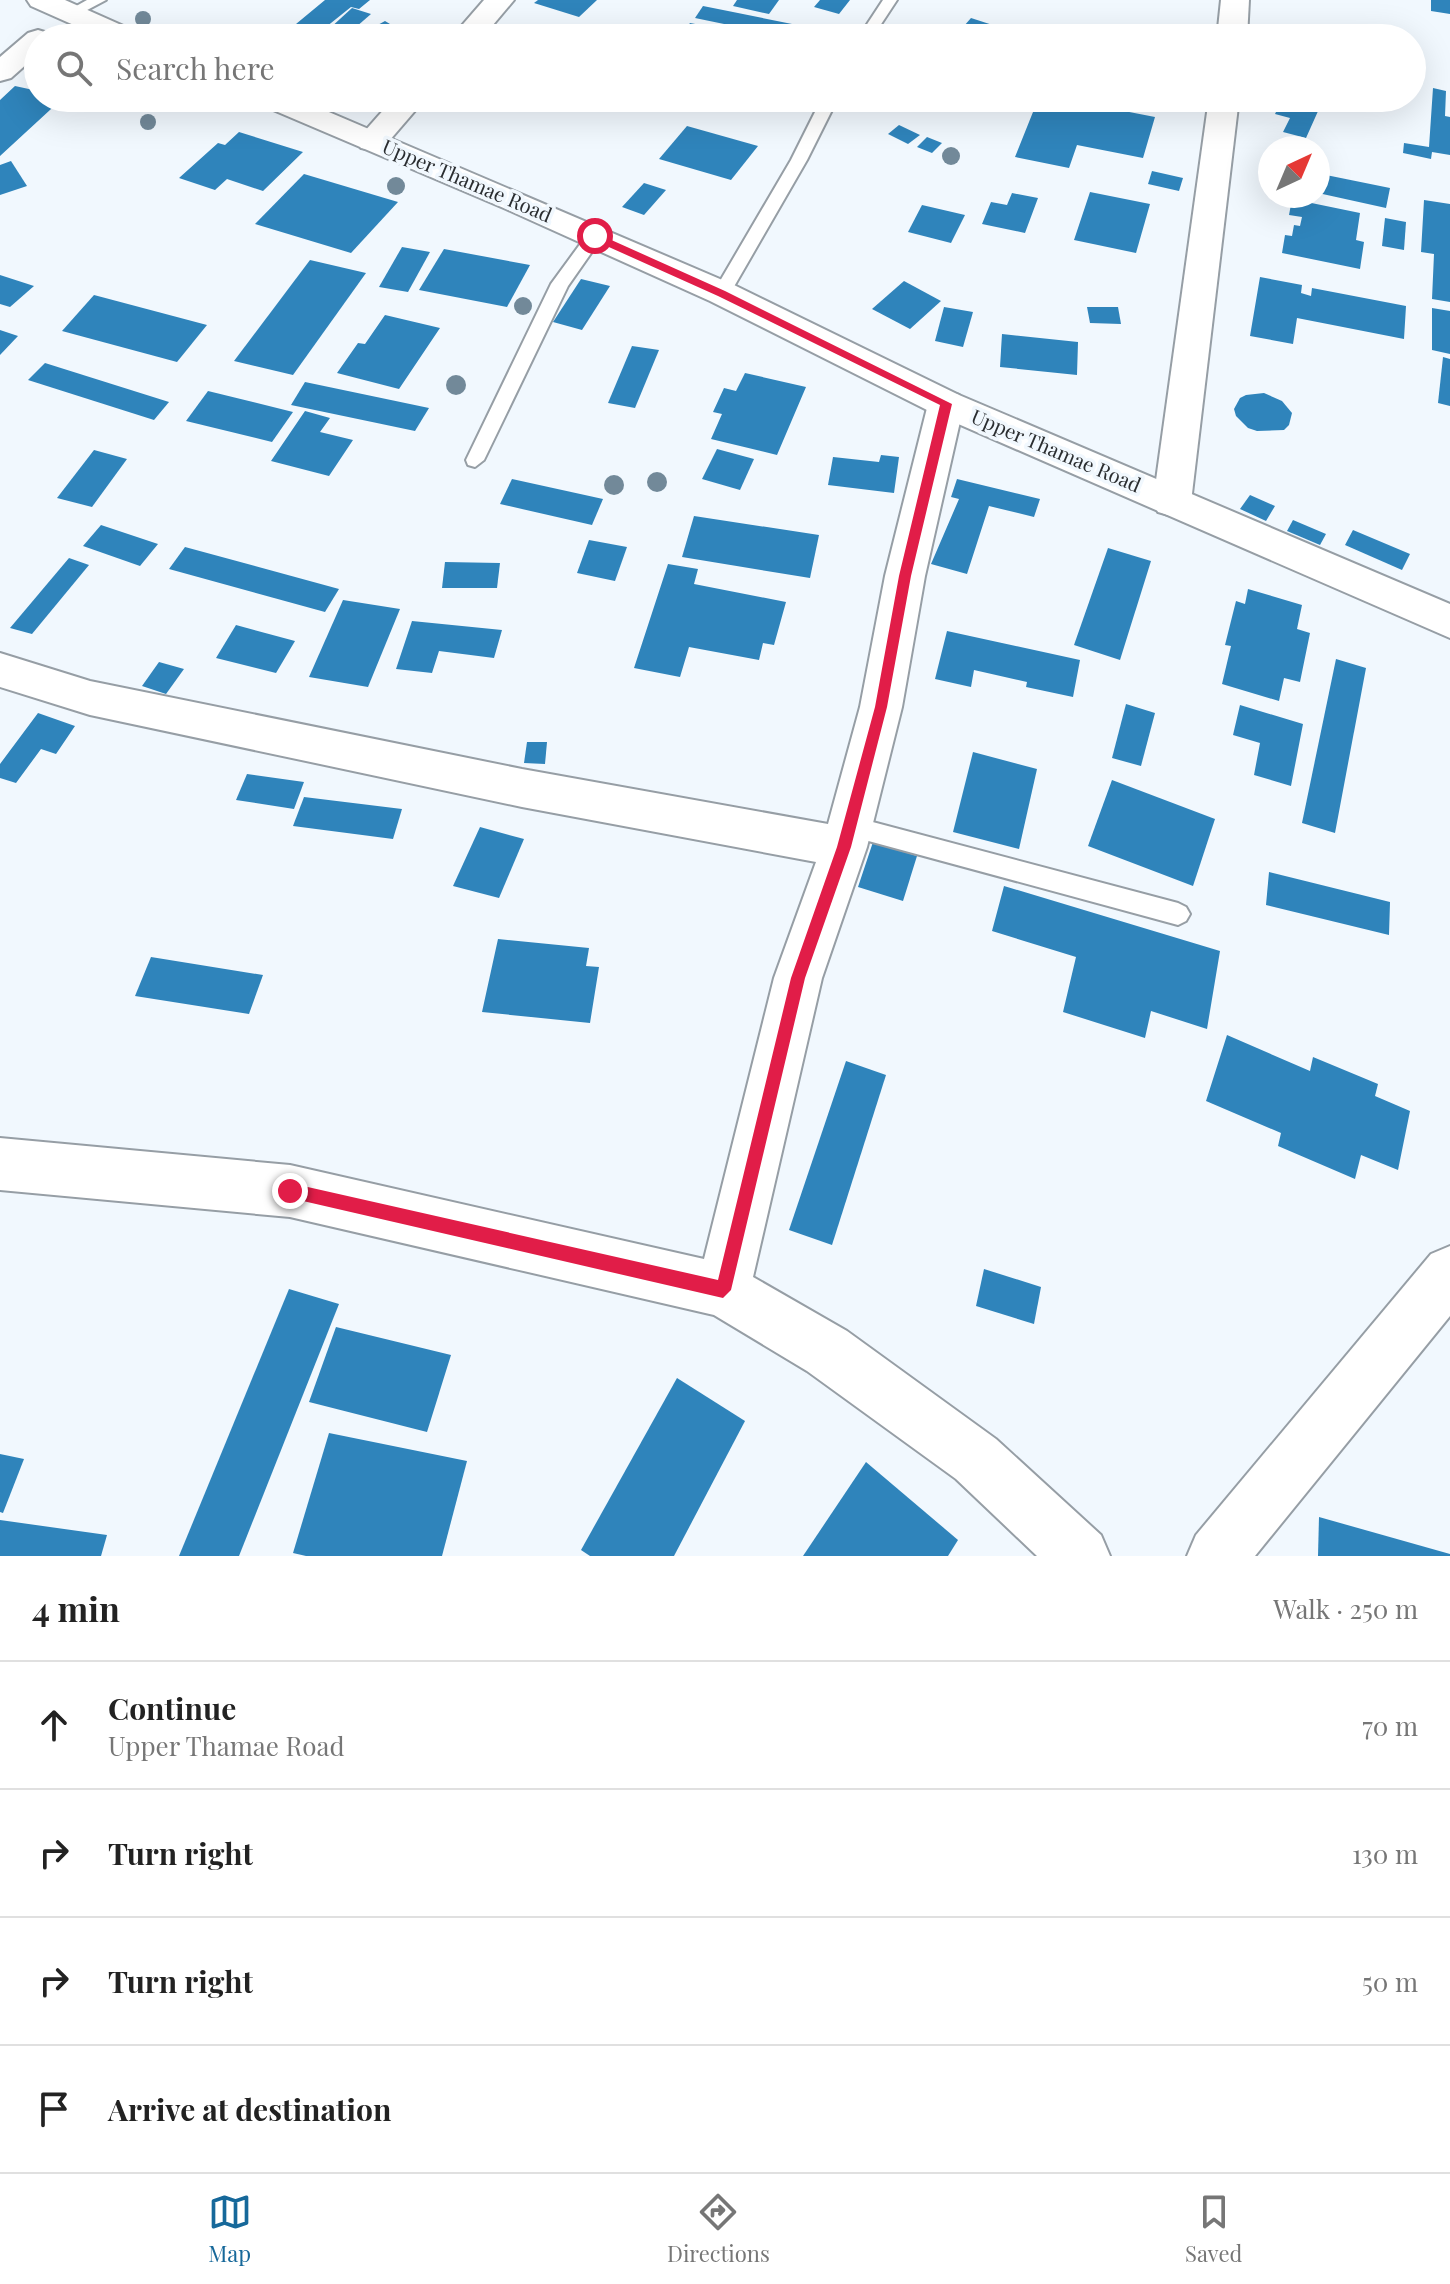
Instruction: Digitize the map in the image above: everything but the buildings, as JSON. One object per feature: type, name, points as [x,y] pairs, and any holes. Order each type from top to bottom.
[{"type":"street","points":[[41,0],[93,24]]},
{"type":"street","points":[[479,24],[500,0]]},
{"type":"street","points":[[1233,24],[1235,0]]},
{"type":"street","points":[[57,24],[69,14]]},
{"type":"street","points":[[0,72],[24,52]]},
{"type":"street","name":"Upper Thamae Road","points":[[303,112],[722,293],[946,404],[1450,622]]},
{"type":"street","points":[[372,141],[398,112]]},
{"type":"street","points":[[1172,502],[1222,112]]},
{"type":"street","points":[[723,1290],[798,978],[847,837],[881,707],[905,576],[946,404]]},
{"type":"street","points":[[0,670],[105,701],[522,788],[847,837]]},
{"type":"street","points":[[0,1164],[26,1169],[290,1191],[723,1290],[827,1351],[976,1459],[1080,1556]]},
{"type":"street","points":[[1217,1556],[1450,1273]]},
{"type":"lane","points":[[69,14],[99,0]]},
{"type":"lane","points":[[874,24],[890,0]]},
{"type":"lane","points":[[722,293],[799,160],[823,112]]},
{"type":"lane","points":[[475,460],[560,284],[595,236]]},
{"type":"lane","points":[[847,837],[1178,914]]},
{"type":"route","points":[[290,1191],[723,1290],[798,978],[844,847],[881,707],[905,576],[946,404],[722,293],[595,236]]}]
